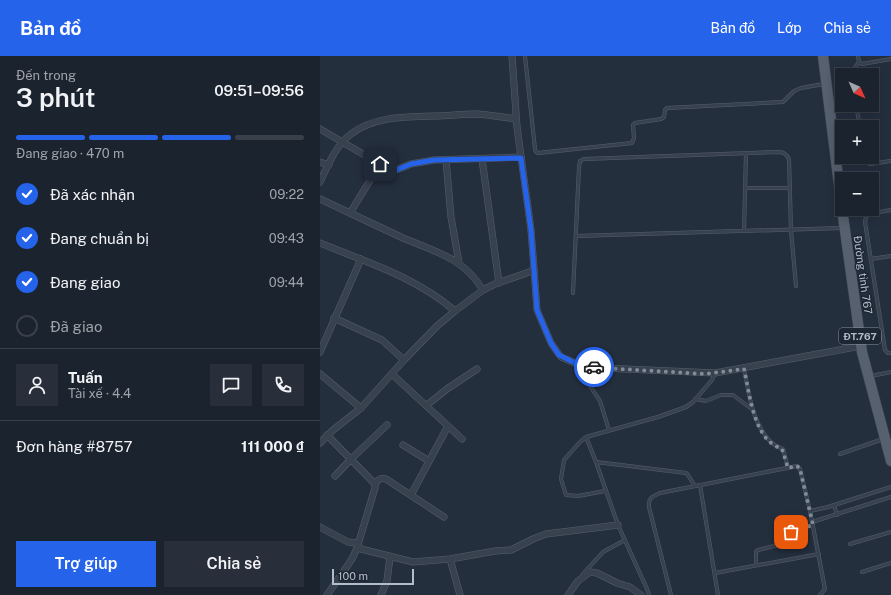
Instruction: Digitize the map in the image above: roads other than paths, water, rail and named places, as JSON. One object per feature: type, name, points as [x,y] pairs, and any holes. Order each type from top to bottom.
[{"type":"main road","name":"Đường tỉnh 767","points":[[823,56],[837,172]]},
{"type":"main road","name":"Đường tỉnh 767","points":[[843,216],[861,346],[891,461]]},
{"type":"street","points":[[512,56],[516,119],[531,230],[537,310],[551,343],[561,357],[575,363],[603,368],[715,373],[744,369],[861,346]]},
{"type":"street","points":[[320,182],[342,142],[352,133],[374,123],[398,117],[476,114],[516,119]]},
{"type":"street","points":[[320,129],[394,171],[411,164],[434,160],[521,158]]},
{"type":"street","points":[[482,159],[499,283]]},
{"type":"street","points":[[446,160],[451,217],[459,264]]},
{"type":"street","points":[[320,162],[329,165]]},
{"type":"street","points":[[350,213],[380,164]]},
{"type":"street","points":[[320,199],[446,256],[459,264],[476,279],[483,290]]},
{"type":"street","points":[[320,243],[376,264],[416,284],[435,294],[455,311]]},
{"type":"street","points":[[320,352],[361,259]]},
{"type":"street","points":[[320,443],[327,434],[361,408],[404,360],[437,326],[455,311],[483,290],[534,269]]},
{"type":"street","points":[[334,318],[382,340],[404,360]]},
{"type":"street","points":[[428,406],[447,389],[477,368]]},
{"type":"street","points":[[320,374],[361,408]]},
{"type":"street","points":[[392,374],[462,439]]},
{"type":"street","points":[[335,476],[387,425]]},
{"type":"street","points":[[411,495],[448,426]]},
{"type":"street","points":[[327,434],[375,484]]},
{"type":"street","points":[[403,445],[429,461]]},
{"type":"street","points":[[328,595],[352,559],[375,484],[380,479],[383,478],[444,517]]},
{"type":"street","points":[[320,527],[357,546],[390,557],[413,562],[450,559],[495,551],[511,550],[546,534],[618,525]]},
{"type":"street","points":[[381,595],[387,581],[390,557]]},
{"type":"street","points":[[450,559],[460,595]]},
{"type":"street","points":[[568,595],[578,581],[590,572],[596,572],[617,583],[630,587],[641,595]]},
{"type":"lane","points":[[525,56],[535,149],[538,153],[632,143],[634,138],[633,125],[635,123],[662,119],[665,116],[665,110],[667,108],[783,102],[794,91],[801,88],[826,83]]},
{"type":"lane","points":[[854,68],[859,62],[858,56]]},
{"type":"lane","points":[[859,62],[862,64],[891,60]]},
{"type":"lane","points":[[573,293],[580,161],[584,159],[746,153],[782,152],[787,154],[790,158],[791,230],[796,286]]},
{"type":"lane","points":[[744,231],[746,153]]},
{"type":"lane","points":[[879,163],[891,161]]},
{"type":"lane","points":[[745,188],[790,188]]},
{"type":"lane","points":[[891,210],[869,214],[866,217],[885,350],[888,353],[891,353]]},
{"type":"lane","points":[[576,236],[845,228]]},
{"type":"lane","points":[[871,259],[891,256]]},
{"type":"lane","points":[[575,363],[600,401],[609,430]]},
{"type":"lane","points":[[744,369],[756,419],[765,436],[774,445],[783,450],[788,468]]},
{"type":"lane","points":[[869,377],[891,372]]},
{"type":"lane","points":[[605,491],[578,496],[566,495],[562,479],[564,460],[580,442],[586,437],[682,408],[690,404],[712,380],[715,373]]},
{"type":"lane","points":[[695,399],[706,401],[721,395],[733,396],[753,410]]},
{"type":"lane","points":[[586,437],[618,525],[649,595]]},
{"type":"lane","points":[[840,454],[885,438]]},
{"type":"lane","points":[[596,462],[686,473],[695,486]]},
{"type":"lane","points":[[671,595],[648,502],[651,497],[660,492],[799,467],[813,524],[825,589],[820,595]]},
{"type":"lane","points":[[700,485],[718,595]]},
{"type":"lane","points":[[810,511],[891,487]]},
{"type":"lane","points":[[875,492],[878,502]]},
{"type":"lane","points":[[756,565],[757,550],[786,543],[790,533],[793,530],[891,497]]},
{"type":"lane","points":[[834,505],[837,515]]},
{"type":"lane","points":[[850,544],[891,532]]},
{"type":"lane","points":[[578,581],[603,552],[625,540]]},
{"type":"lane","points":[[714,573],[818,554]]},
{"type":"lane","points":[[862,572],[891,563]]}]
